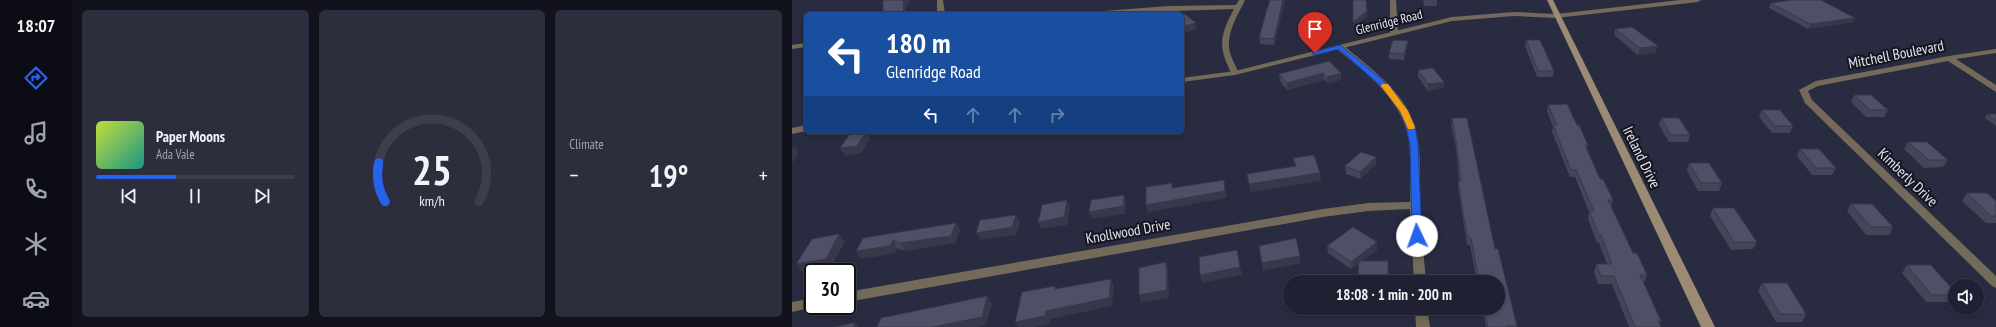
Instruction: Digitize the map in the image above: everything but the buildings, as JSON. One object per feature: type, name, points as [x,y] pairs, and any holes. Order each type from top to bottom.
[{"type":"main road","name":"Ireland Drive","points":[[1550,0],[1556,16],[1708,327]]},
{"type":"street","points":[[940,0],[941,12]]},
{"type":"street","points":[[1394,0],[1394,33]]},
{"type":"street","name":"Glenridge Road","points":[[1184,80],[1235,73],[1394,33],[1473,16],[1514,14],[1556,16],[1698,0]]},
{"type":"street","points":[[1116,12],[1240,4],[1226,34],[1225,43],[1226,52],[1235,73]]},
{"type":"street","points":[[792,48],[804,45]]},
{"type":"street","points":[[1340,47],[1387,88],[1404,111],[1410,126],[1414,145],[1415,205],[1420,275]]},
{"type":"street","name":"Mitchell Boulevard","points":[[1803,90],[1816,84],[1949,58],[1996,51]]},
{"type":"street","points":[[1949,58],[1996,89]]},
{"type":"street","name":"Kimberly Drive","points":[[1803,90],[1808,101],[1996,283]]},
{"type":"street","points":[[792,131],[804,128]]},
{"type":"street","name":"Knollwood Drive","points":[[856,295],[1323,213],[1368,207],[1415,205]]},
{"type":"street","points":[[792,307],[804,305]]},
{"type":"street","points":[[1422,315],[1423,327]]},
{"type":"slow traffic","points":[[1385,86],[1404,111],[1411,127]]},
{"type":"route","points":[[1315,53],[1340,47],[1387,88],[1404,111],[1410,126],[1414,145],[1417,236]]}]
